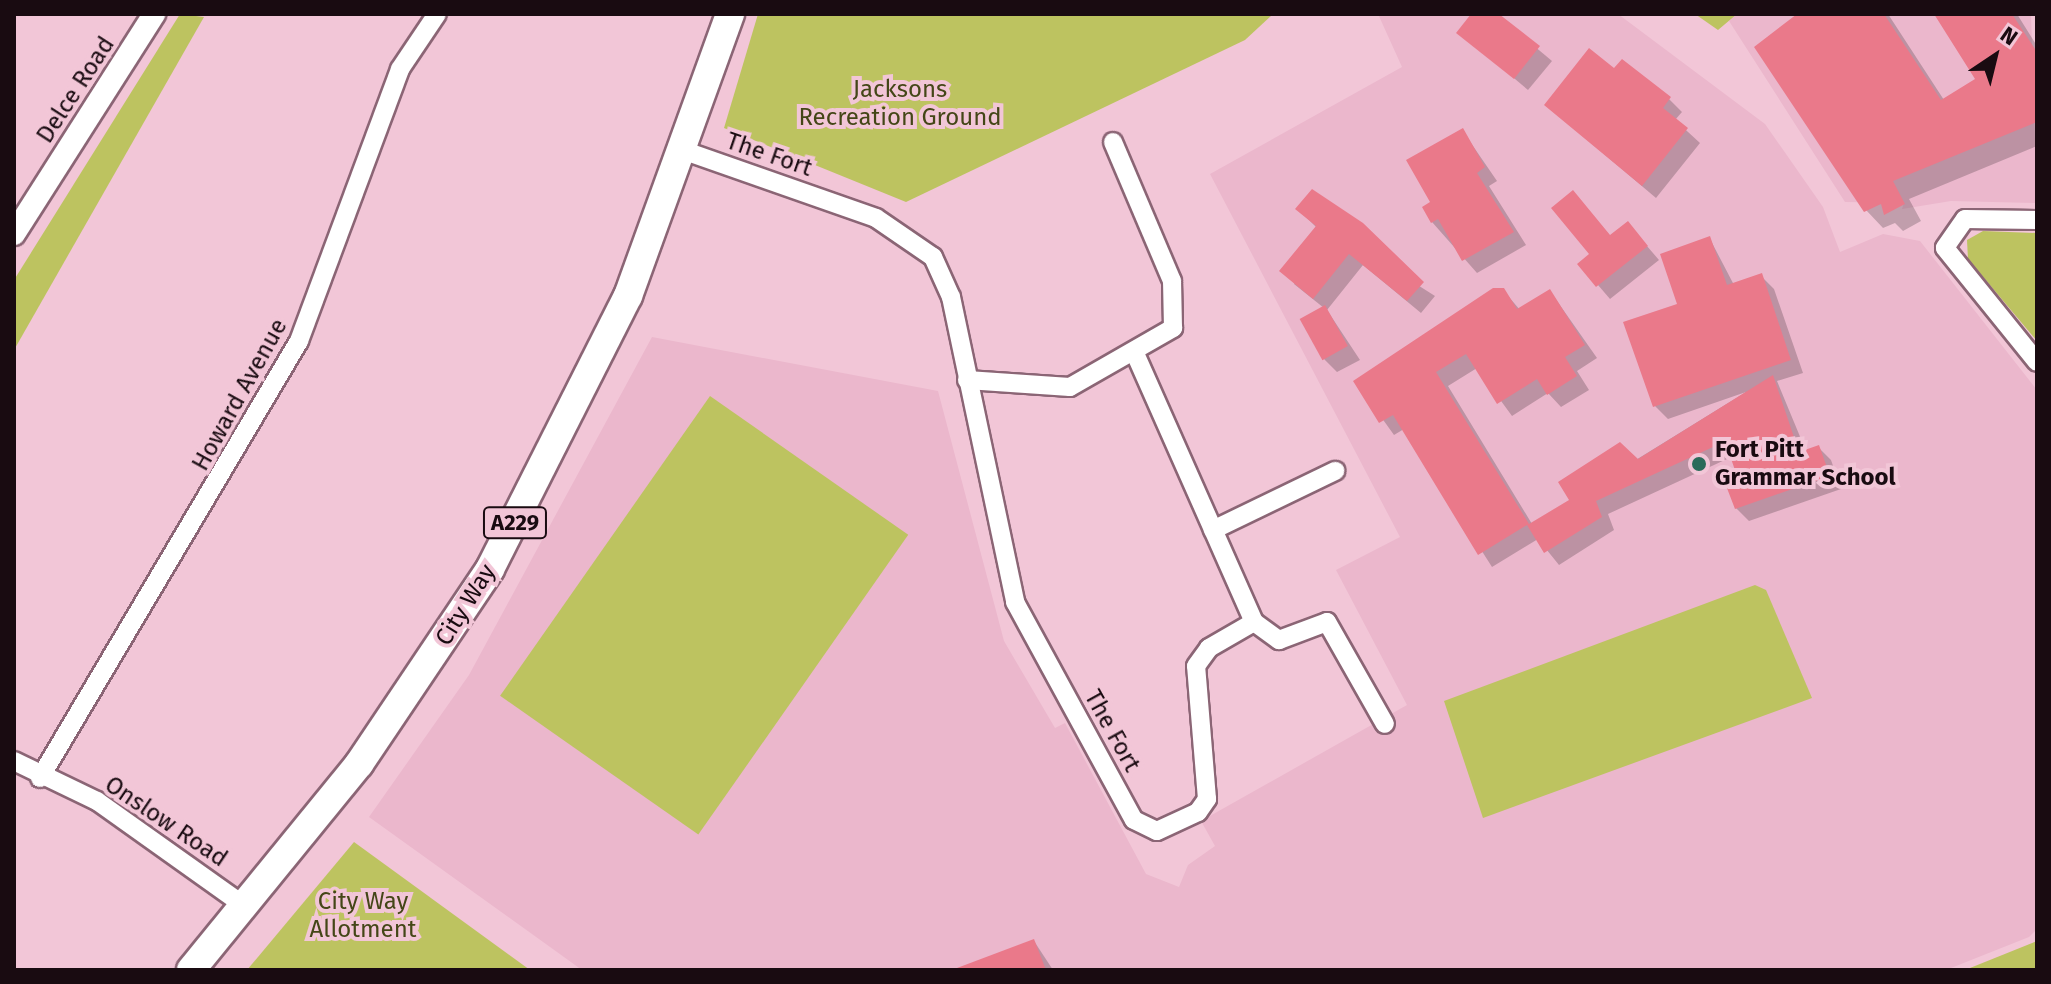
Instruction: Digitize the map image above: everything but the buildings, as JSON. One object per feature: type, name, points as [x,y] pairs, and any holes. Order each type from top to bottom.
[{"type":"main road","name":"City Way","points":[[191,970],[399,709],[490,569],[596,368],[685,151],[730,14]]},
{"type":"street","name":"Delce Road","points":[[14,234],[154,14]]},
{"type":"street","name":"Howard Avenue","points":[[40,778],[299,341],[400,69],[437,14]]},
{"type":"street","points":[[967,380],[1068,388],[1135,353],[1173,328],[1175,293],[1113,142]]},
{"type":"street","name":"The Fort","points":[[685,151],[863,213],[915,239],[947,282],[1015,602],[1142,828],[1169,829],[1205,806],[1195,670],[1209,648],[1254,622]]},
{"type":"street","points":[[2037,220],[1965,219],[1945,248],[2037,362]]},
{"type":"street","points":[[1135,353],[1254,622],[1279,640],[1327,622],[1385,724]]},
{"type":"street","points":[[1213,530],[1335,471]]},
{"type":"street","name":"Onslow Road","points":[[14,761],[40,778],[97,801],[245,906]]},
{"type":"shaded area","name":"Fort Pitt Grammar School","points":[[1378,14],[1618,14],[1765,124],[1823,207],[1840,252],[1883,234],[1920,241],[2037,390],[2037,929],[2029,937],[1946,970],[582,970],[369,817],[469,675],[652,337],[938,391],[1004,641],[1055,728],[1065,723],[1146,874],[1179,887],[1188,865],[1215,846],[1201,821],[1407,705],[1336,570],[1400,537],[1210,174],[1402,67]]},
{"type":"shaded area","points":[[1737,14],[2031,14],[2037,203],[1951,201],[1902,209],[1904,203],[1845,202],[1729,21]]},
{"type":"green space","points":[[180,14],[204,17],[14,350],[14,280]]},
{"type":"green space","name":"Jacksons Recreation Ground","points":[[758,14],[1273,14],[1245,40],[906,202],[724,128]]},
{"type":"green space","points":[[1695,14],[1737,14],[1718,30]]},
{"type":"green space","points":[[1983,231],[2037,233],[2037,341],[1968,259],[1967,240]]},
{"type":"green space","points":[[710,396],[908,535],[698,835],[500,696]]},
{"type":"green space","points":[[1755,585],[1766,590],[1812,698],[1483,818],[1444,701]]},
{"type":"green space","name":"City Way Allotment","points":[[354,842],[530,970],[247,970]]},
{"type":"green space","points":[[2037,941],[2037,970],[1965,970]]},
{"type":"place","name":"Fort Pitt Grammar School","points":[[1699,464]]}]
